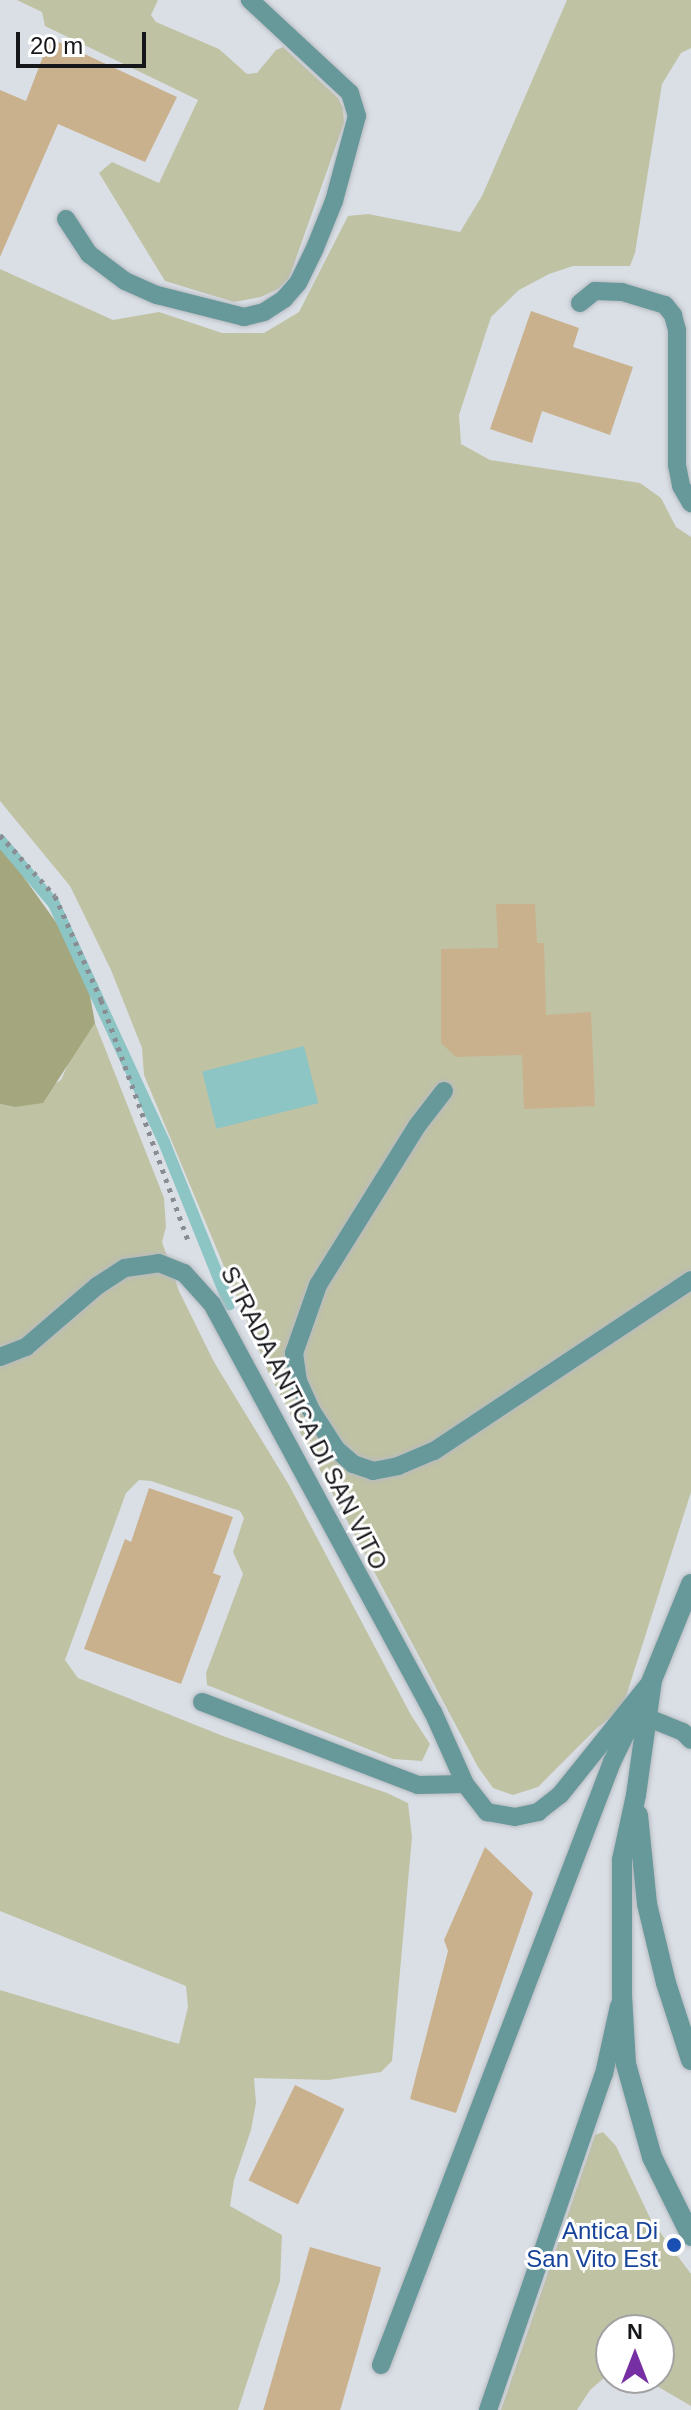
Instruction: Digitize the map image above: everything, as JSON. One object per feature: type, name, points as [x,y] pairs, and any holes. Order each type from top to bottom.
[{"type":"street","points":[[691,1584],[652,1680],[636,1795],[622,1860],[622,1995],[626,2064],[652,2157],[691,2236]]},
{"type":"street","points":[[636,1795],[647,1904],[666,1983],[687,2032],[691,2060]]},
{"type":"lane","points":[[66,219],[89,254],[125,281],[157,295],[244,317],[264,312],[291,291],[315,248],[334,201],[357,116],[350,93],[250,0]]},
{"type":"lane","points":[[580,303],[595,291],[622,292],[665,305],[673,315],[677,330],[677,465],[681,486],[691,503]]},
{"type":"lane","points":[[444,1091],[417,1126],[318,1285],[294,1353],[298,1381],[311,1410],[336,1449],[353,1464],[373,1471],[398,1466],[434,1451],[691,1280]]},
{"type":"lane","name":"STRADA ANTICA DI SAN VITO","points":[[0,1357],[38,1338],[97,1286],[125,1268],[159,1263],[184,1273],[212,1304],[433,1712],[465,1784],[487,1812],[515,1817],[538,1812],[569,1784],[652,1680]]},
{"type":"lane","points":[[381,2365],[612,1762],[652,1680]]},
{"type":"lane","points":[[202,1702],[418,1785],[465,1784]]},
{"type":"lane","points":[[646,1717],[683,1732],[691,1740]]},
{"type":"lane","points":[[488,2410],[604,2074],[622,1995]]},
{"type":"path","name":"STRADA ANTICA DI SAN VITO","points":[[0,835],[55,896],[101,1000],[190,1246]]},
{"type":"green space","points":[[17,0],[158,0],[151,15],[156,22],[219,49],[247,74],[257,73],[276,50],[283,47],[338,98],[343,108],[344,123],[289,278],[278,289],[261,297],[234,302],[165,281],[99,173],[112,162],[159,183],[198,100],[45,26],[42,12]]},
{"type":"green space","points":[[567,0],[691,0],[691,48],[681,53],[662,84],[635,253],[630,266],[573,266],[549,274],[519,290],[491,317],[459,415],[461,444],[490,460],[640,483],[661,498],[676,527],[691,537],[691,1492],[622,1709],[597,1728],[538,1787],[513,1795],[493,1788],[478,1767],[269,1374],[144,1075],[142,1048],[111,970],[70,886],[0,801],[0,269],[113,320],[159,312],[222,333],[264,333],[299,312],[348,216],[368,214],[460,232],[482,196]]},
{"type":"green space","points":[[0,844],[63,932],[88,985],[95,1023],[43,1103],[15,1107],[0,1104]]},
{"type":"green space","points":[[95,1023],[164,1198],[166,1227],[162,1242],[179,1291],[214,1362],[289,1485],[411,1715],[430,1744],[422,1761],[393,1759],[207,1685],[206,1673],[243,1574],[233,1552],[244,1518],[240,1511],[151,1481],[139,1480],[126,1493],[65,1660],[78,1678],[223,1736],[408,1803],[412,1837],[392,2061],[381,2072],[328,2080],[254,2078],[256,2103],[251,2130],[234,2180],[230,2206],[282,2235],[280,2281],[238,2410],[0,2410],[0,1990],[179,2044],[188,2007],[186,1986],[0,1911],[0,1104],[15,1107],[61,1080],[74,1051]]},
{"type":"green space","points":[[603,2132],[616,2146],[651,2220],[691,2274],[691,2406],[670,2394],[675,2394],[675,2314],[595,2314],[595,2386],[577,2410],[501,2410],[595,2135]]},
{"type":"water","points":[[304,1046],[318,1103],[216,1129],[202,1071]]},
{"type":"building","points":[[50,38],[177,97],[145,162],[58,124],[0,257],[0,90],[26,101]]},
{"type":"building","points":[[531,311],[579,328],[573,347],[633,367],[610,435],[542,411],[532,443],[490,429]]},
{"type":"building","points":[[496,904],[535,904],[537,943],[544,943],[546,1015],[591,1012],[595,1106],[524,1109],[522,1055],[456,1057],[441,1043],[441,949],[498,948]]},
{"type":"building","points":[[149,1488],[233,1517],[213,1573],[221,1576],[181,1684],[84,1649],[125,1539],[131,1542]]},
{"type":"building","points":[[485,1847],[533,1893],[456,2113],[410,2099],[448,1951],[444,1940]]},
{"type":"building","points":[[295,2085],[344,2109],[298,2204],[249,2180]]},
{"type":"building","points":[[310,2247],[381,2267],[340,2410],[263,2410]]},
{"type":"waterway","points":[[0,840],[54,904],[164,1142],[229,1304]]},
{"type":"place","name":"Antica Di San Vito Est","points":[[674,2245]]}]
